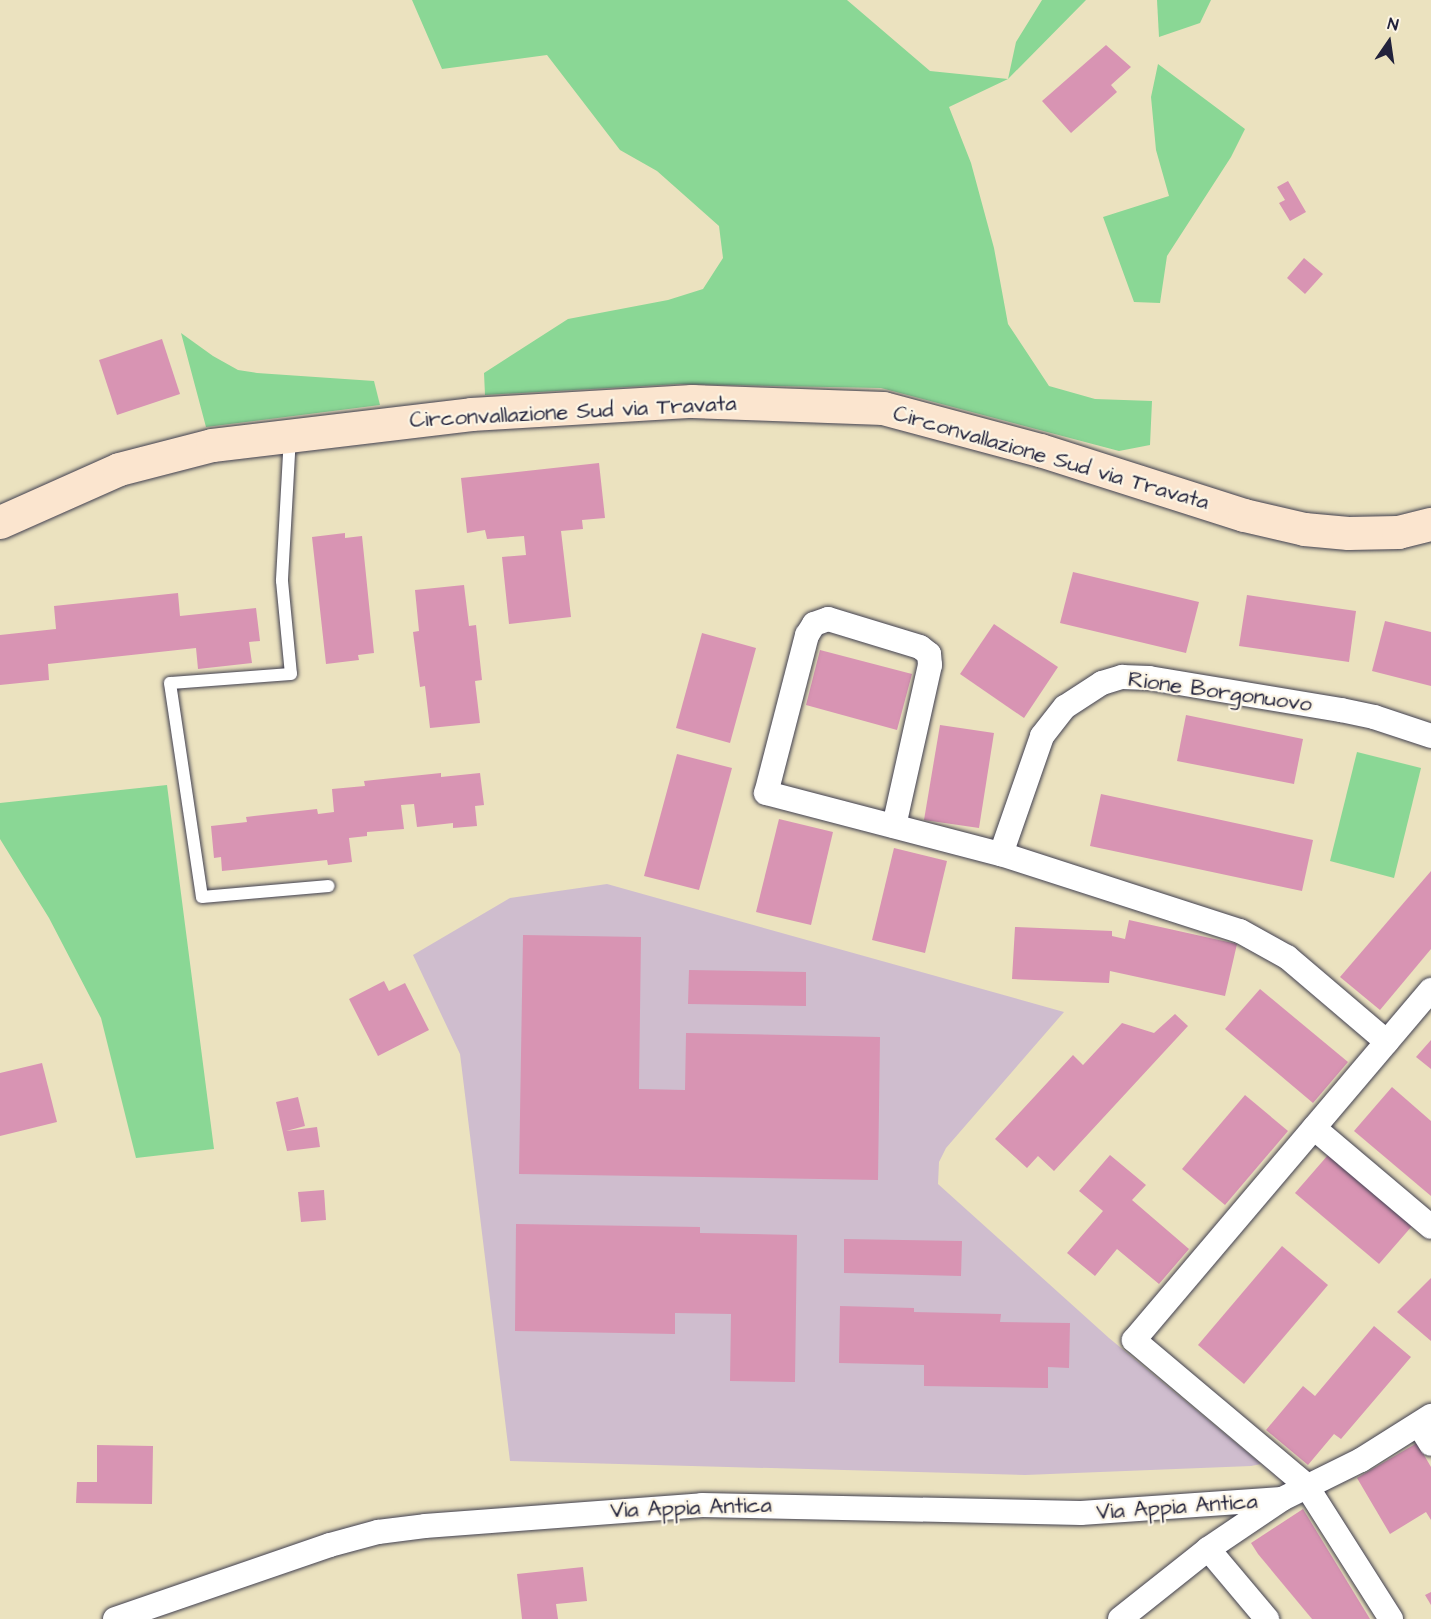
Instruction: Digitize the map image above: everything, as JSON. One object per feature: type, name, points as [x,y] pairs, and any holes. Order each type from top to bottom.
[{"type":"street","name":"Circonvallazione Sud via Travata","points":[[0,522],[119,470],[212,445],[471,414],[693,402],[883,408],[1040,450],[1244,515],[1304,529],[1348,533],[1398,532],[1431,524]]},
{"type":"street","points":[[894,826],[930,665],[929,654],[920,647],[828,619],[814,624],[807,635],[766,793],[1001,854],[1240,932],[1287,957],[1387,1042]]},
{"type":"street","name":"Rione Borgonuovo","points":[[1001,854],[1042,736],[1065,707],[1102,683],[1122,677],[1149,678],[1341,710],[1374,717],[1431,736]]},
{"type":"street","points":[[1391,1619],[1306,1485],[1134,1340],[1431,990]]},
{"type":"street","points":[[1314,1128],[1431,1227]]},
{"type":"street","points":[[1120,1619],[1208,1549],[1281,1499],[1427,1428]]},
{"type":"street","name":"Via Appia Antica","points":[[115,1619],[330,1545],[378,1533],[425,1526],[702,1505],[1081,1513],[1281,1499]]},
{"type":"street","points":[[1208,1549],[1267,1619]]},
{"type":"lane","points":[[291,435],[282,581],[291,674],[170,683],[202,897],[329,886]]},
{"type":"shaded area","points":[[607,884],[1064,1012],[946,1148],[939,1162],[938,1184],[1109,1338],[1261,1464],[1025,1475],[510,1461],[460,1054],[413,955],[510,898]]},
{"type":"green space","points":[[412,0],[847,0],[930,71],[1008,79],[949,107],[971,163],[994,248],[1008,324],[1049,386],[1095,399],[1152,401],[1150,445],[1119,451],[881,388],[680,384],[485,395],[484,373],[568,319],[668,300],[703,289],[723,258],[719,226],[657,171],[620,150],[547,55],[442,69]]},
{"type":"green space","points":[[1042,0],[1086,0],[1008,79],[1016,42]]},
{"type":"green space","points":[[1157,0],[1211,0],[1200,23],[1159,37]]},
{"type":"green space","points":[[1158,64],[1245,129],[1231,157],[1167,256],[1160,303],[1134,302],[1103,217],[1169,196],[1156,150],[1151,97]]},
{"type":"green space","points":[[181,333],[213,356],[238,370],[374,381],[380,405],[206,427]]},
{"type":"green space","points":[[1357,752],[1421,768],[1394,878],[1330,861]]},
{"type":"green space","points":[[167,785],[214,1149],[136,1158],[101,1018],[49,918],[0,839],[0,803]]},
{"type":"building","points":[[1106,45],[1131,67],[1111,85],[1117,92],[1071,133],[1042,101]]},
{"type":"building","points":[[1288,181],[1306,212],[1290,221],[1279,203],[1285,200],[1277,187]]},
{"type":"building","points":[[1304,258],[1323,274],[1305,294],[1287,278]]},
{"type":"building","points":[[162,339],[180,394],[117,415],[99,360]]},
{"type":"building","points":[[599,463],[605,518],[582,520],[583,529],[561,531],[571,617],[509,624],[502,557],[526,555],[524,536],[487,539],[485,530],[467,533],[461,478]]},
{"type":"building","points":[[345,533],[345,538],[362,536],[374,653],[358,655],[359,660],[326,664],[312,537]]},
{"type":"building","points":[[1073,572],[1199,602],[1186,653],[1060,623]]},
{"type":"building","points":[[464,585],[469,626],[476,625],[482,680],[475,681],[480,723],[430,728],[425,686],[420,687],[413,632],[419,631],[415,590]]},
{"type":"building","points":[[178,593],[180,616],[256,608],[260,641],[249,642],[252,663],[198,669],[196,648],[48,664],[49,680],[0,685],[0,635],[56,629],[54,606]]},
{"type":"building","points":[[1247,595],[1356,611],[1349,662],[1239,646]]},
{"type":"building","points":[[1385,621],[1431,632],[1431,686],[1372,671]]},
{"type":"building","points":[[994,624],[1058,667],[1024,718],[960,674]]},
{"type":"building","points":[[702,633],[756,648],[730,743],[676,728]]},
{"type":"building","points":[[820,650],[912,674],[897,730],[806,705]]},
{"type":"building","points":[[1186,715],[1303,739],[1294,784],[1177,761]]},
{"type":"building","points":[[940,725],[994,733],[979,828],[924,820]]},
{"type":"building","points":[[677,754],[732,768],[699,890],[644,876]]},
{"type":"building","points":[[441,773],[441,777],[480,773],[484,805],[475,806],[477,826],[453,828],[453,823],[417,827],[414,804],[401,805],[404,829],[367,832],[367,836],[349,838],[352,862],[328,865],[327,860],[222,871],[221,857],[214,858],[211,826],[247,822],[246,817],[317,809],[318,814],[334,812],[332,789],[365,786],[364,781]]},
{"type":"building","points":[[1101,794],[1313,840],[1302,891],[1090,846]]},
{"type":"building","points":[[779,819],[833,832],[811,925],[756,912]]},
{"type":"building","points":[[894,848],[947,861],[925,953],[872,940]]},
{"type":"building","points":[[1431,871],[1431,949],[1380,1010],[1340,977]]},
{"type":"building","points":[[1129,920],[1237,944],[1225,996],[1110,971],[1109,983],[1012,979],[1015,927],[1112,931],[1112,936],[1125,939]]},
{"type":"building","points":[[523,935],[641,937],[639,1089],[685,1090],[686,1033],[880,1037],[878,1180],[519,1174]]},
{"type":"building","points":[[689,970],[806,972],[806,1006],[688,1004]]},
{"type":"building","points":[[384,981],[389,991],[405,983],[429,1030],[378,1056],[349,999]]},
{"type":"building","points":[[1260,989],[1348,1062],[1313,1103],[1225,1029]]},
{"type":"building","points":[[1175,1014],[1188,1026],[1054,1171],[1038,1156],[1027,1168],[995,1139],[1073,1055],[1083,1065],[1122,1023],[1154,1033]]},
{"type":"building","points":[[1431,1040],[1431,1069],[1416,1057]]},
{"type":"building","points":[[42,1063],[57,1122],[0,1136],[0,1073]]},
{"type":"building","points":[[1392,1087],[1431,1121],[1431,1196],[1354,1131]]},
{"type":"building","points":[[1245,1095],[1288,1131],[1225,1205],[1182,1169]]},
{"type":"building","points":[[298,1097],[305,1126],[286,1131],[317,1127],[320,1147],[287,1151],[276,1102]]},
{"type":"building","points":[[1110,1155],[1146,1185],[1132,1200],[1189,1249],[1159,1284],[1117,1249],[1095,1276],[1067,1253],[1103,1211],[1079,1191]]},
{"type":"building","points":[[1328,1155],[1412,1226],[1379,1264],[1295,1193]]},
{"type":"building","points":[[324,1190],[326,1220],[301,1222],[298,1192]]},
{"type":"building","points":[[516,1224],[700,1227],[700,1233],[797,1235],[795,1382],[730,1381],[731,1314],[675,1313],[675,1334],[515,1331]]},
{"type":"building","points":[[844,1239],[962,1241],[961,1276],[844,1273]]},
{"type":"building","points":[[1282,1246],[1328,1285],[1244,1384],[1198,1345]]},
{"type":"building","points":[[1431,1278],[1431,1341],[1397,1312]]},
{"type":"building","points":[[840,1306],[914,1308],[914,1312],[1001,1314],[1000,1322],[1070,1323],[1069,1368],[1048,1367],[1048,1388],[924,1386],[924,1365],[839,1363]]},
{"type":"building","points":[[1374,1326],[1411,1357],[1341,1439],[1334,1434],[1308,1465],[1266,1430],[1303,1386],[1315,1396]]},
{"type":"building","points":[[1417,1443],[1431,1467],[1431,1520],[1426,1512],[1390,1534],[1357,1478]]},
{"type":"building","points":[[97,1445],[153,1446],[152,1504],[76,1503],[77,1482],[97,1482]]},
{"type":"building","points":[[1303,1509],[1370,1619],[1312,1619],[1251,1543]]},
{"type":"building","points":[[583,1567],[587,1601],[556,1604],[558,1619],[522,1619],[517,1574]]},
{"type":"building","points":[[1431,1592],[1431,1605],[1425,1595]]}]
